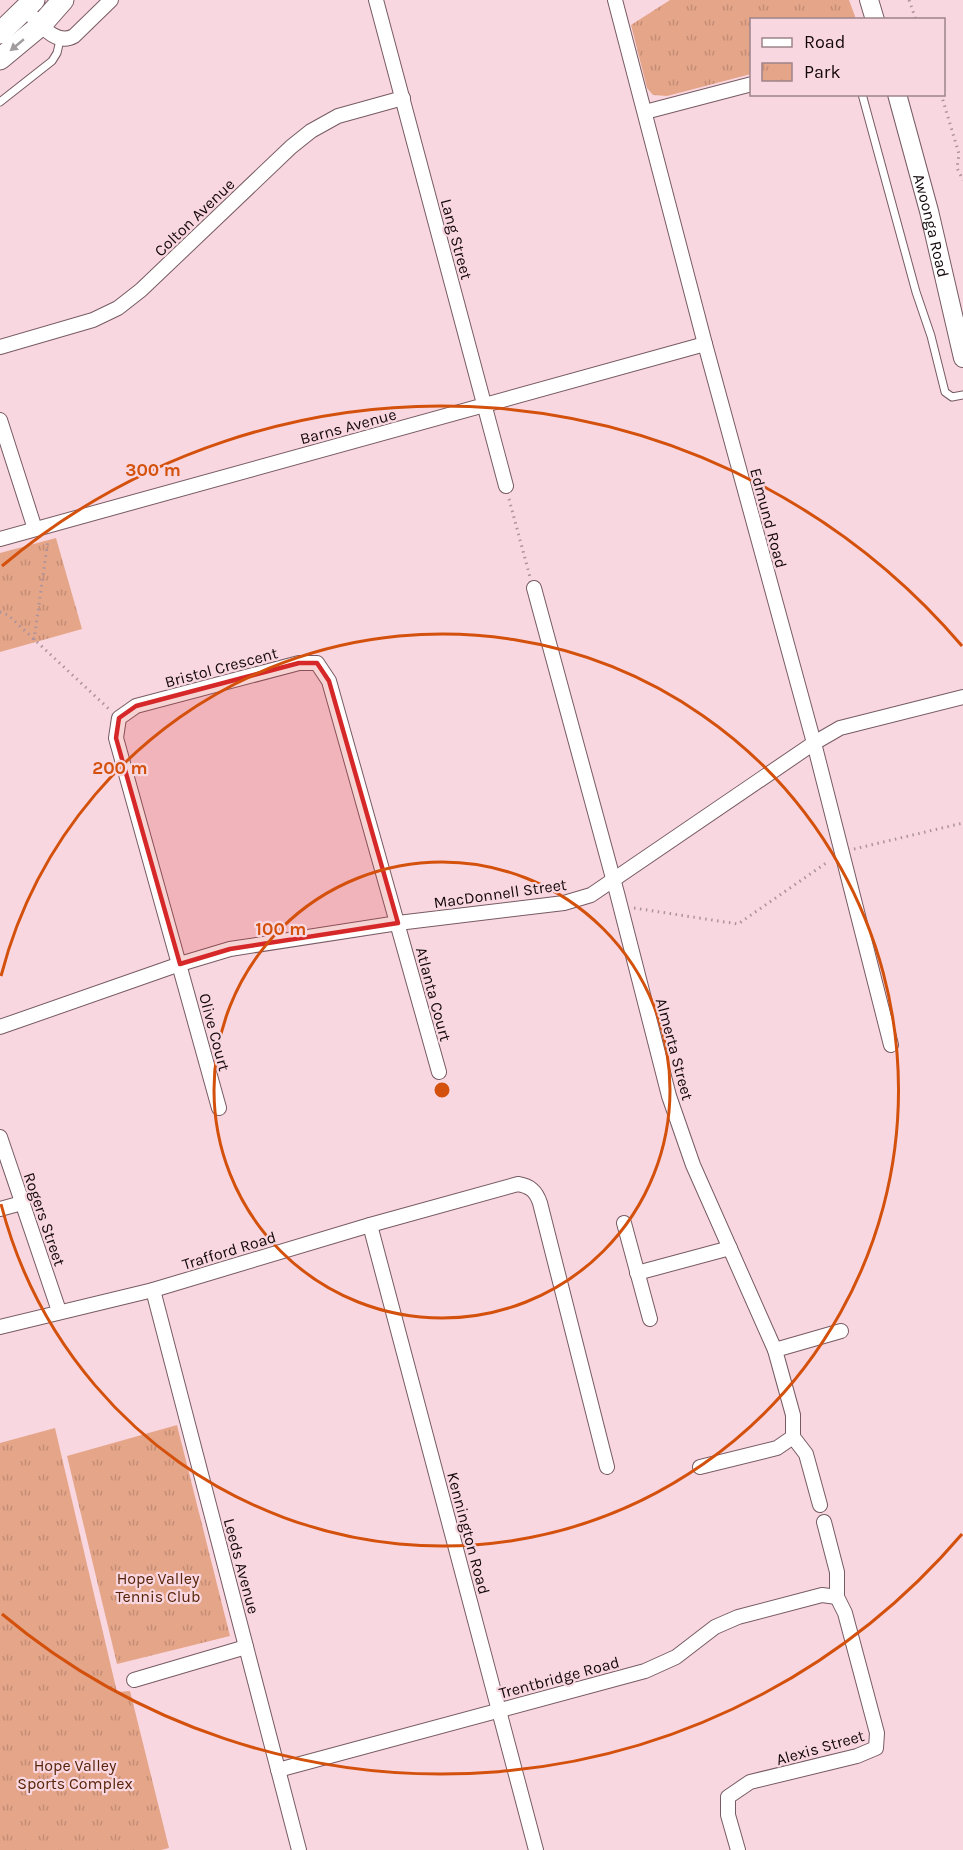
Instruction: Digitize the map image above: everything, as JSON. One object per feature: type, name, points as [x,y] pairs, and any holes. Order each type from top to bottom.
[{"type":"main road","points":[[0,59],[41,25],[63,0]]},
{"type":"main road","points":[[868,0],[874,18]]},
{"type":"main road","points":[[0,33],[29,4]]},
{"type":"main road","name":"Awoonga Road","points":[[898,96],[929,211],[963,358]]},
{"type":"street","points":[[29,4],[41,25],[60,40],[68,40],[111,0]]},
{"type":"street","name":"Lang Street","points":[[376,0],[506,486]]},
{"type":"street","name":"Edmund Road","points":[[615,0],[705,345],[814,743],[891,1045]]},
{"type":"street","points":[[645,112],[750,85]]},
{"type":"street","name":"Colton Avenue","points":[[0,347],[93,320],[118,308],[141,290],[291,147],[311,131],[338,116],[403,98]]},
{"type":"street","name":"Barns Avenue","points":[[0,539],[705,345]]},
{"type":"street","points":[[0,420],[35,529]]},
{"type":"street","name":"Almerta Street","points":[[534,588],[669,1096],[693,1165],[775,1350],[793,1415],[792,1437]]},
{"type":"street","name":"Bristol Crescent","points":[[119,718],[136,706],[298,663],[317,663],[329,681],[398,923]]},
{"type":"street","name":"MacDonnell Street","points":[[0,1027],[180,964],[230,949],[398,923],[564,903],[591,895],[814,743],[840,728],[963,697]]},
{"type":"street","points":[[119,718],[116,738],[180,964]]},
{"type":"street","name":"Atlanta Court","points":[[398,923],[439,1072]]},
{"type":"street","name":"Olive Court","points":[[180,964],[219,1108]]},
{"type":"street","name":"Rogers Street","points":[[0,1137],[59,1311]]},
{"type":"street","name":"Trafford Road","points":[[0,1327],[153,1290],[465,1198],[518,1184],[528,1186],[537,1193],[607,1467]]},
{"type":"street","points":[[0,1209],[22,1203]]},
{"type":"street","points":[[624,1223],[650,1319]]},
{"type":"street","name":"Kennington Road","points":[[370,1225],[536,1850]]},
{"type":"street","points":[[637,1273],[730,1248]]},
{"type":"street","name":"Leeds Avenue","points":[[153,1290],[299,1850]]},
{"type":"street","points":[[775,1350],[841,1331]]},
{"type":"street","points":[[700,1467],[777,1448],[792,1437],[806,1454],[820,1504]]},
{"type":"street","points":[[824,1522],[837,1572],[837,1597]]},
{"type":"street","name":"Trentbridge Road","points":[[278,1770],[645,1671],[676,1657],[715,1627],[738,1617],[822,1595],[837,1597]]},
{"type":"street","name":"Alexis Street","points":[[738,1850],[729,1815],[728,1797],[750,1782],[857,1756],[876,1748],[877,1733],[845,1614],[837,1597]]},
{"type":"street","points":[[134,1680],[246,1647]]},
{"type":"lane","points":[[0,102],[52,61],[57,53],[60,40]]},
{"type":"lane","points":[[863,96],[945,392],[952,397],[963,395]]},
{"type":"path","points":[[909,0],[915,18]]},
{"type":"path","points":[[942,96],[959,154],[957,168],[963,180]]},
{"type":"path","points":[[506,486],[534,588]]},
{"type":"path","points":[[34,640],[50,525]]},
{"type":"path","points":[[0,612],[8,615],[119,718]]},
{"type":"path","points":[[620,906],[738,924],[842,852],[963,824]]},
{"type":"highlighted area","points":[[299,663],[317,663],[329,681],[398,923],[230,949],[180,964],[116,738],[119,718],[136,706]]},
{"type":"green space","points":[[670,0],[849,0],[856,18],[750,18],[750,74],[667,96],[653,95],[647,88],[631,25]]},
{"type":"green space","points":[[56,538],[82,629],[0,652],[0,553]]},
{"type":"green space","name":"Hope Valley Tennis Club","points":[[177,1425],[230,1636],[117,1664],[67,1456]]},
{"type":"green space","name":"Hope Valley Sports Complex","points":[[55,1428],[117,1692],[130,1691],[169,1848],[161,1850],[0,1850],[0,1443]]}]
